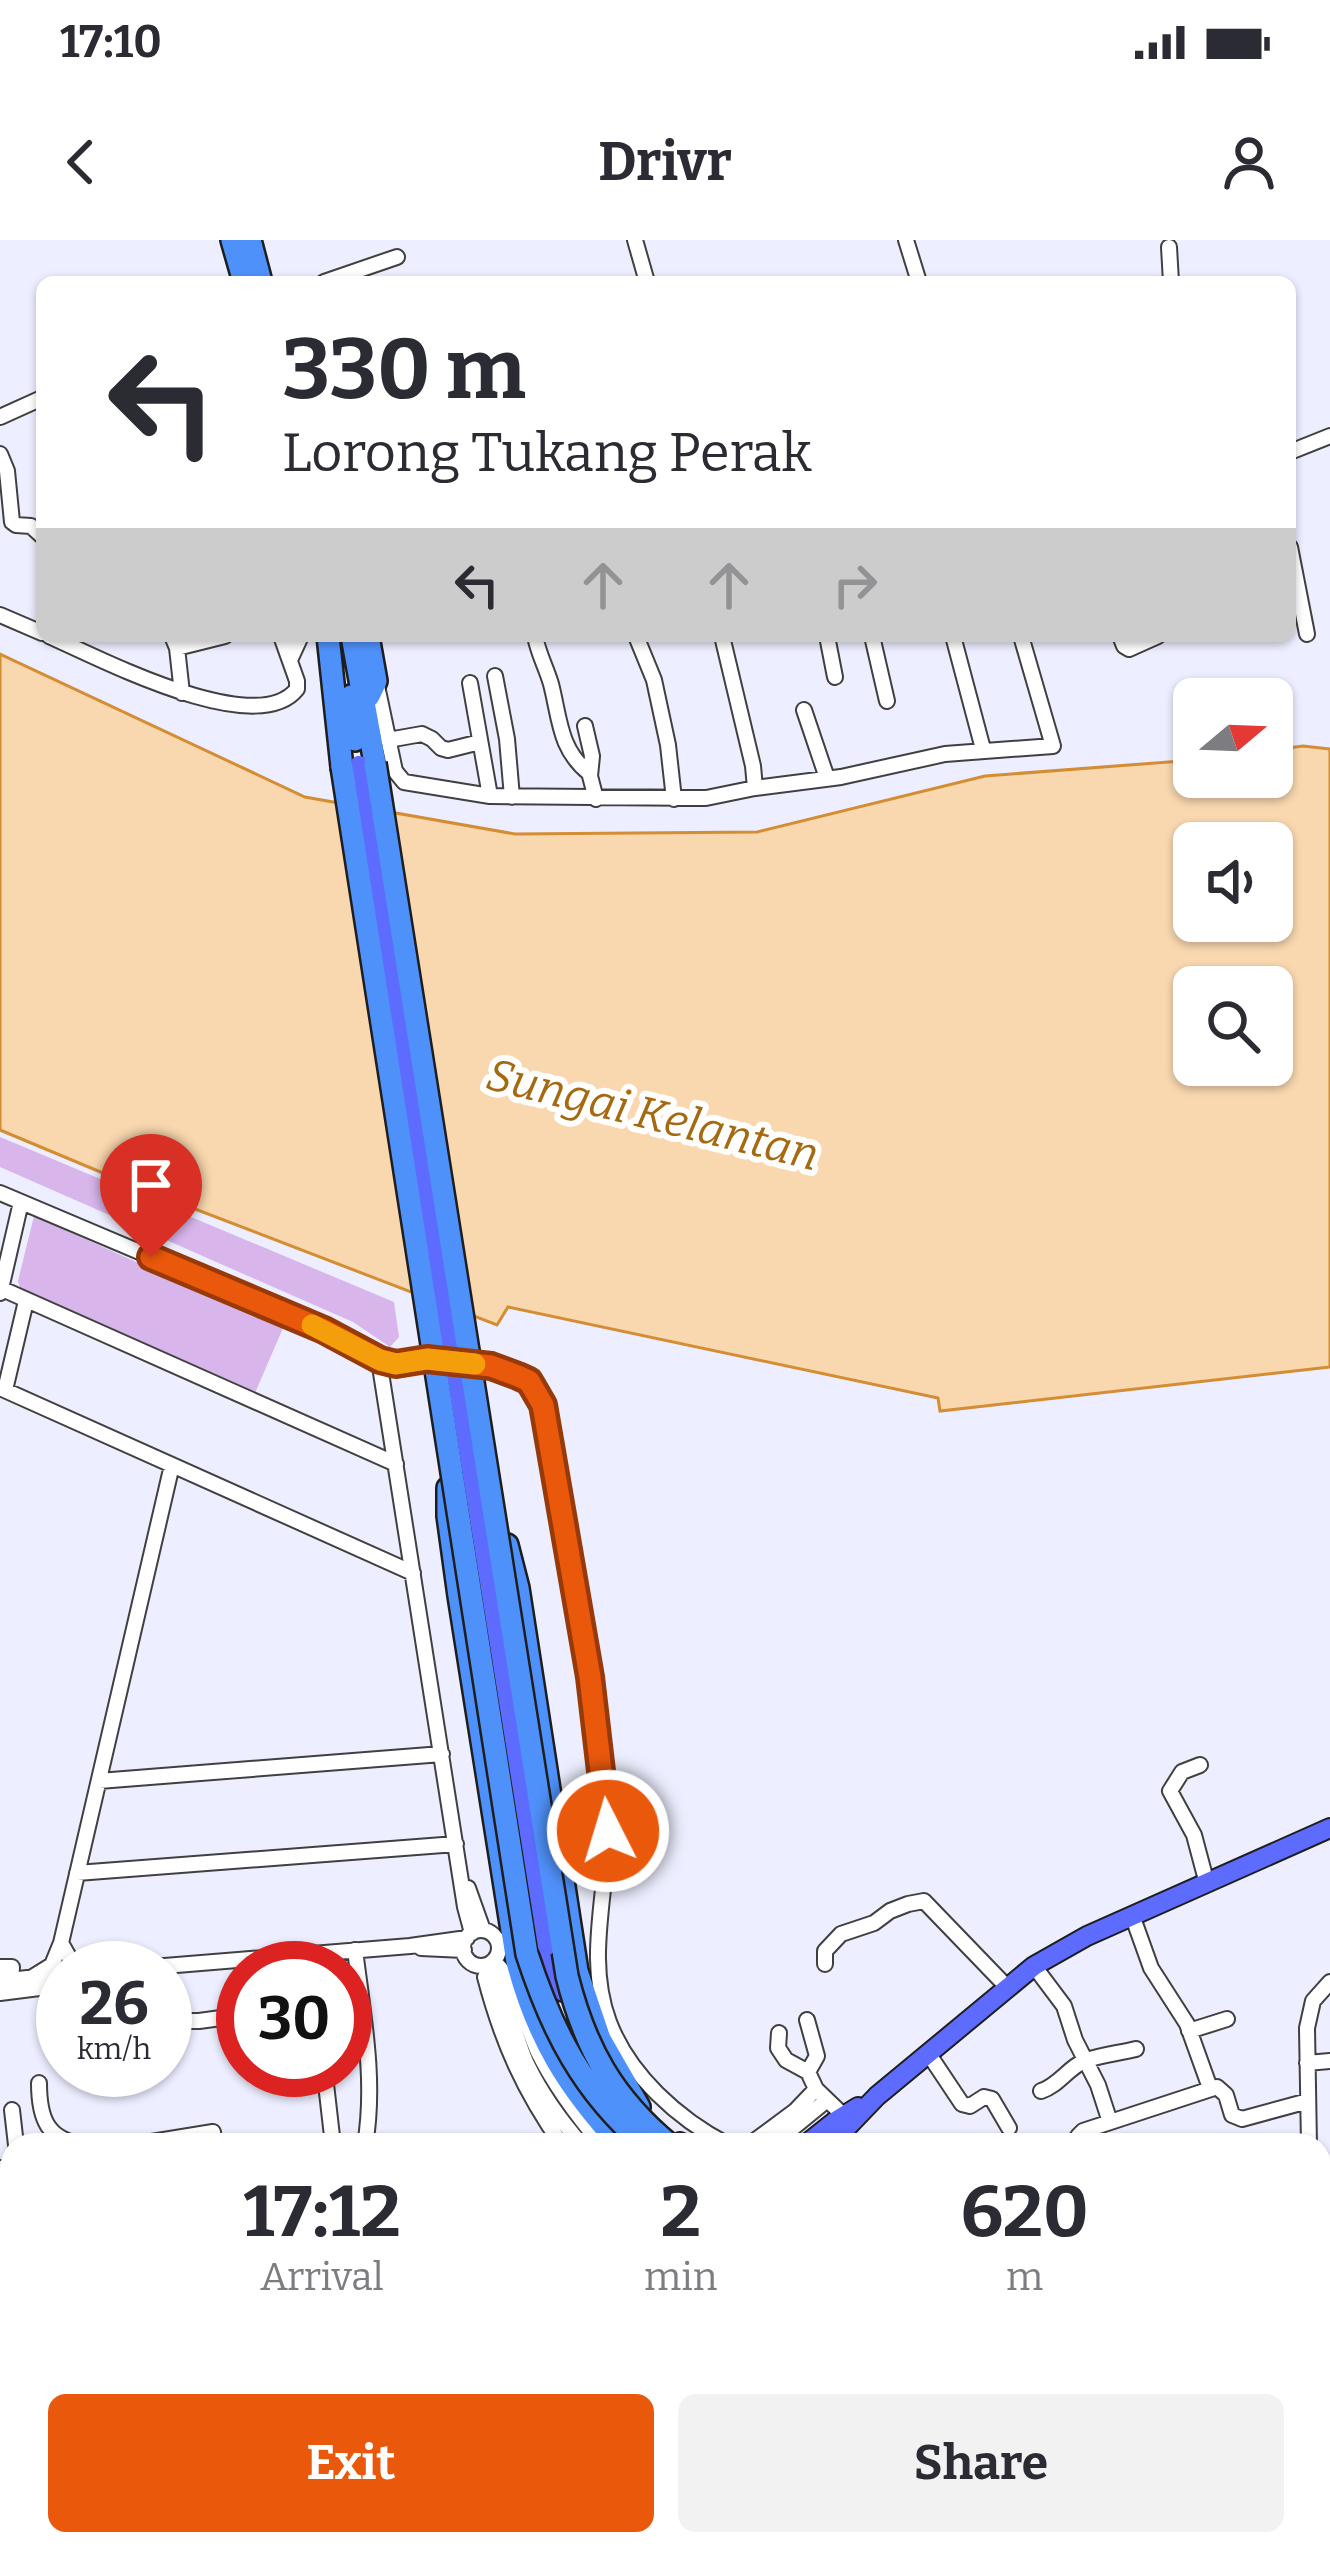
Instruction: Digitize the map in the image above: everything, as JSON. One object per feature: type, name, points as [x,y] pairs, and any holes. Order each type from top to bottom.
[{"type":"highway","points":[[222,240],[231,276]]},
{"type":"highway","points":[[232,240],[242,276]]},
{"type":"highway","points":[[250,240],[259,276]]},
{"type":"highway","points":[[340,642],[355,740]]},
{"type":"highway","points":[[340,642],[449,1458],[527,1954],[560,2041],[589,2086],[631,2133]]},
{"type":"highway","points":[[342,642],[370,691]]},
{"type":"highway","points":[[368,642],[370,691],[359,765],[484,1451],[567,1976],[589,2044],[623,2100],[666,2133]]},
{"type":"highway","points":[[484,1451],[518,1588],[577,1971],[600,2039],[639,2108]]},
{"type":"highway","points":[[449,1458],[448,1516],[517,1962],[547,2043],[601,2133]]},
{"type":"main road","points":[[355,740],[551,1985],[564,2032],[589,2090],[616,2133]]},
{"type":"main road","points":[[843,2133],[877,2096],[1034,1966],[1206,1880],[1330,1828]]},
{"type":"main road","points":[[547,1946],[593,2062],[612,2086],[667,2133]]},
{"type":"street","points":[[634,240],[645,276]]},
{"type":"street","points":[[906,240],[917,276]]},
{"type":"street","points":[[1169,247],[1171,276]]},
{"type":"street","points":[[342,276],[397,257]]},
{"type":"street","points":[[0,417],[36,401]]},
{"type":"street","points":[[1296,450],[1330,436]]},
{"type":"street","points":[[0,454],[7,471],[12,522],[36,531]]},
{"type":"street","points":[[1296,578],[1307,634]]},
{"type":"street","points":[[0,615],[36,631]]},
{"type":"street","points":[[62,642],[182,693],[230,706],[286,699],[297,689],[283,642]]},
{"type":"street","points":[[175,642],[182,693]]},
{"type":"street","points":[[290,660],[299,642]]},
{"type":"street","points":[[537,642],[562,739],[590,773]]},
{"type":"street","points":[[638,642],[654,680],[674,799]]},
{"type":"street","points":[[723,642],[755,788]]},
{"type":"street","points":[[828,642],[836,677]]},
{"type":"street","points":[[873,642],[887,701]]},
{"type":"street","points":[[955,642],[983,749]]},
{"type":"street","points":[[370,691],[397,776],[404,782],[490,796],[706,798],[945,754],[1053,746],[1024,642]]},
{"type":"street","points":[[495,676],[512,796]]},
{"type":"street","points":[[470,683],[490,796]]},
{"type":"street","points":[[804,710],[827,778]]},
{"type":"street","points":[[585,726],[596,799]]},
{"type":"street","points":[[388,740],[422,734],[448,750],[480,742]]},
{"type":"street","points":[[0,1254],[11,1198]]},
{"type":"street","points":[[11,1198],[2,1389],[413,1573]]},
{"type":"street","points":[[11,1198],[324,1330],[380,1360],[491,1366],[529,1381],[537,1390],[590,1677],[607,1805],[597,1974],[602,2001],[620,2048],[640,2076],[710,2133]]},
{"type":"street","points":[[7,1294],[396,1464]]},
{"type":"street","points":[[380,1360],[472,1963],[509,1976],[553,2079],[600,2133]]},
{"type":"street","points":[[61,1941],[172,1465]]},
{"type":"street","points":[[98,1781],[442,1754]]},
{"type":"street","points":[[1200,1765],[1182,1772],[1170,1790],[1194,1835],[1206,1880]]},
{"type":"street","points":[[77,1874],[456,1844]]},
{"type":"street","points":[[825,1964],[825,1951],[838,1935],[924,1901],[1006,1986]]},
{"type":"street","points":[[1132,1915],[1142,1949],[1181,2012],[1210,2088]]},
{"type":"street","points":[[372,1949],[410,1946],[439,1951],[471,1938],[497,1940],[499,1952],[488,1968],[495,2015],[521,2082],[554,2133]]},
{"type":"street","points":[[1034,1966],[1064,2006],[1110,2122]]},
{"type":"street","points":[[0,1967],[12,1967],[5,1981]]},
{"type":"street","points":[[488,1968],[527,2065],[573,2133]]},
{"type":"street","points":[[32,1978],[36,1975]]},
{"type":"street","points":[[5,1981],[36,1977]]},
{"type":"street","points":[[1309,2133],[1309,2013],[1313,2000],[1330,1982]]},
{"type":"street","points":[[0,1993],[36,1988]]},
{"type":"street","points":[[1189,2031],[1227,2019]]},
{"type":"street","points":[[807,2020],[817,2056],[808,2072]]},
{"type":"street","points":[[779,2032],[778,2048],[785,2059],[808,2072],[840,2133]]},
{"type":"street","points":[[1042,2091],[1056,2086],[1085,2061],[1136,2049]]},
{"type":"street","points":[[928,2053],[962,2104],[992,2099],[1009,2128]]},
{"type":"street","points":[[1307,2063],[1330,2061]]},
{"type":"street","points":[[1080,2133],[1210,2088],[1222,2089],[1232,2115],[1242,2119],[1308,2101]]},
{"type":"street","points":[[765,2133],[822,2094]]},
{"type":"street","points":[[784,2133],[822,2094]]},
{"type":"street","points":[[39,2097],[47,2125],[55,2133]]},
{"type":"street","points":[[327,2097],[332,2133]]},
{"type":"street","points":[[367,2133],[370,2097]]},
{"type":"street","points":[[11,2110],[14,2133]]},
{"type":"shaded area","points":[[0,1137],[394,1302],[399,1337],[390,1347],[353,1322],[0,1167]]},
{"type":"shaded area","points":[[34,1216],[283,1328],[255,1393],[20,1288]]},
{"type":"water","name":"Sungai Kelantan","points":[[0,654],[305,797],[515,834],[757,832],[985,776],[1173,762],[1173,798],[1293,798],[1293,747],[1330,749],[1330,1367],[940,1411],[938,1398],[508,1307],[497,1325],[0,1130]]},
{"type":"slow traffic","points":[[312,1325],[396,1364],[427,1359],[475,1364]]},
{"type":"route","points":[[151,1257],[324,1330],[380,1360],[491,1366],[529,1381],[537,1390],[590,1677],[608,1831]]}]
